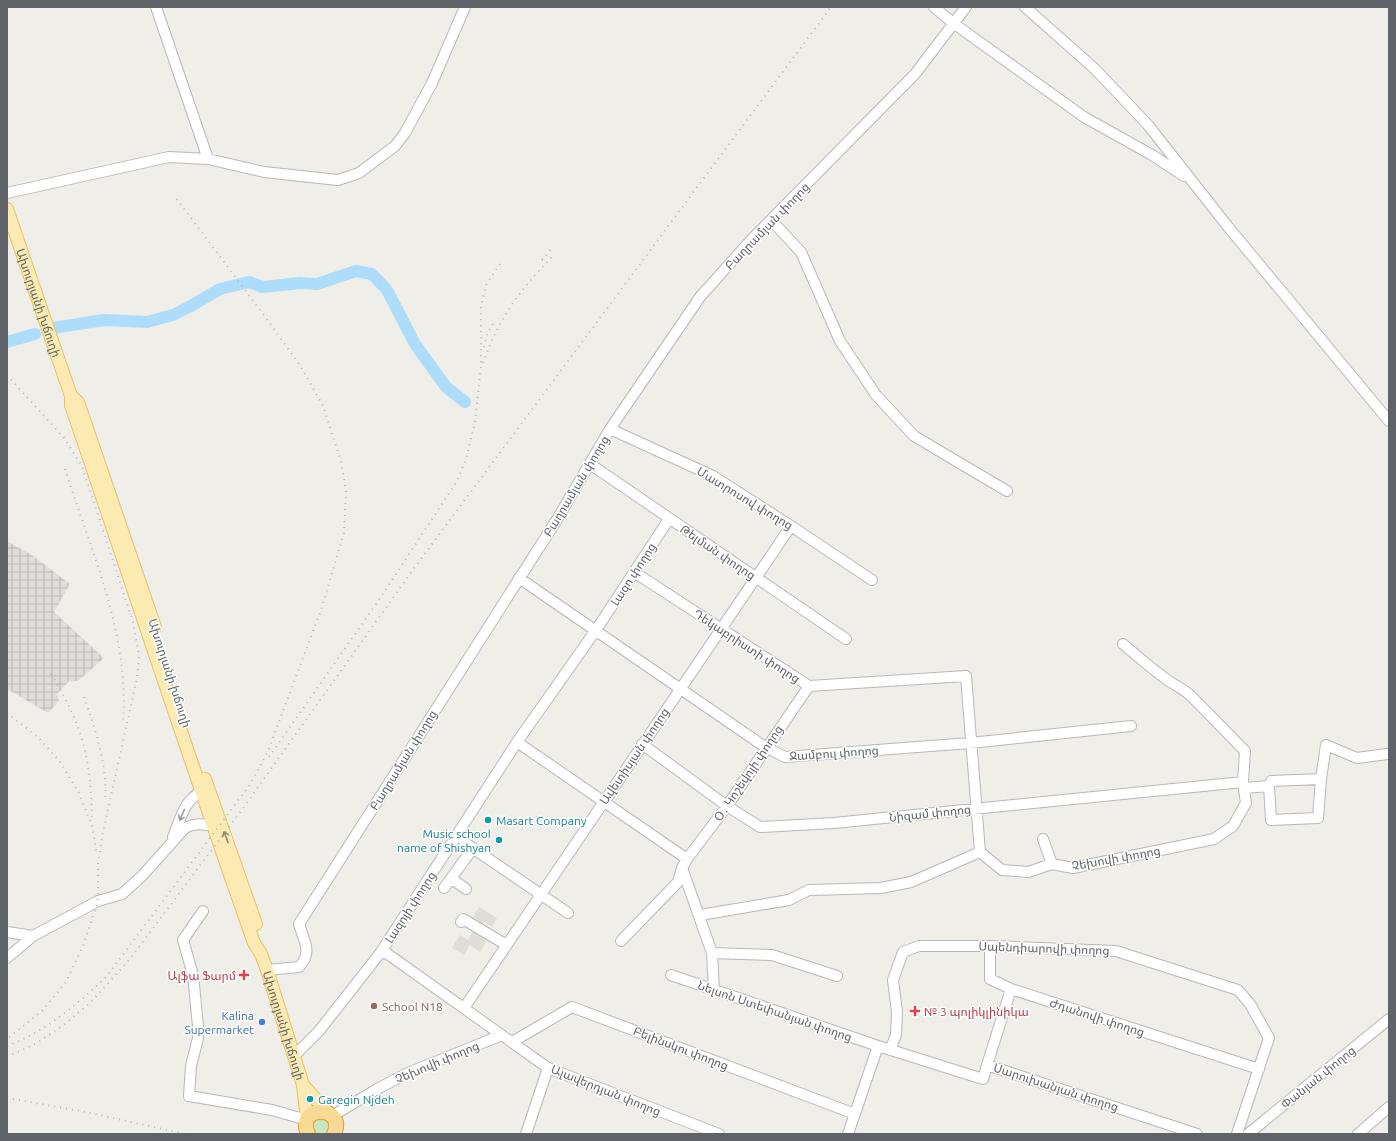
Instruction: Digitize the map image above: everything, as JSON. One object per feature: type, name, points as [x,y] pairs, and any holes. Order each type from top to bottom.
[{"type":"highway","points":[[308,1127],[310,1116],[319,1111],[345,1134]]},
{"type":"main road","name":"Ախուրյանի խճուղի","points":[[7,209],[71,396],[71,406],[144,618],[205,791],[261,940],[261,954]]},
{"type":"main road","name":"Ախուրյանի խճուղի","points":[[205,791],[213,826],[254,943],[261,954],[267,970],[303,1085],[332,1121]]},
{"type":"main road","points":[[303,1085],[308,1127]]},
{"type":"street","points":[[156,7],[208,159]]},
{"type":"street","points":[[7,193],[169,157],[208,159],[264,172],[338,180],[359,173],[395,146],[405,133],[432,83],[465,7]]},
{"type":"street","points":[[934,7],[953,24],[1084,117],[1152,155],[1192,181]]},
{"type":"street","name":"Բաղրամյան փողոց","points":[[267,970],[299,968],[305,961],[308,953],[299,924],[556,521],[610,429],[700,297],[771,220],[915,74],[966,7]]},
{"type":"street","points":[[1025,7],[1095,70],[1148,126],[1229,228],[1389,421]]},
{"type":"street","points":[[771,220],[801,252],[840,341],[876,395],[914,436],[1007,491]]},
{"type":"street","name":"Մատրոսով փողոց","points":[[610,429],[713,476],[792,526],[872,580]]},
{"type":"street","name":"Թելման փողոց","points":[[590,464],[846,639]]},
{"type":"street","name":"Լազո փողոց","points":[[596,630],[669,519]]},
{"type":"street","name":"Ավետիսյան փողոց","points":[[464,1008],[642,744],[792,526]]},
{"type":"street","name":"Դեկաբրիստի փողոց","points":[[634,572],[809,686],[966,676],[970,743]]},
{"type":"street","name":"Ջամբուլ փողոց","points":[[519,578],[765,747],[785,757],[970,743],[1131,726]]},
{"type":"street","name":"Լազոյի փողոց","points":[[294,1056],[319,1030],[382,950],[517,742],[596,630]]},
{"type":"street","name":"Չեխովի փողոց","points":[[980,852],[1002,870],[1028,872],[1052,864],[1073,868],[1214,839],[1233,826],[1246,803],[1244,785],[1245,751],[1217,723],[1206,709],[1196,702],[1191,696],[1166,680],[1123,644]]},
{"type":"street","name":"Օ․ Կոշեվոյի փողոց","points":[[621,941],[678,882],[685,863],[727,806],[765,747],[809,686]]},
{"type":"street","points":[[517,742],[603,802],[685,863],[712,953],[714,990]]},
{"type":"street","points":[[700,915],[789,900],[809,890],[881,888],[911,882],[980,852],[970,743]]},
{"type":"street","name":"Նիզամ փողոց","points":[[642,744],[727,806],[760,827],[834,823],[976,808],[1244,785],[1269,786],[1271,781],[1321,779]]},
{"type":"street","points":[[1269,786],[1272,820],[1318,818],[1321,779],[1326,745],[1357,758],[1387,754]]},
{"type":"street","points":[[170,843],[189,802],[194,795],[205,791]]},
{"type":"street","points":[[7,958],[33,936],[98,901],[122,894],[142,876],[170,843],[191,825],[201,824],[213,826]]},
{"type":"street","points":[[455,836],[541,893],[568,913]]},
{"type":"street","points":[[1043,839],[1052,864]]},
{"type":"street","points":[[444,888],[473,848]]},
{"type":"street","points":[[452,878],[466,889]]},
{"type":"street","points":[[203,912],[182,940],[193,975],[198,1026],[198,1038],[191,1066],[188,1096],[272,1110],[308,1127]]},
{"type":"street","points":[[461,922],[463,920],[506,944]]},
{"type":"street","points":[[7,932],[33,936]]},
{"type":"street","name":"Սպենդիարովի փողոց","points":[[890,1050],[896,1035],[897,1012],[893,980],[902,952],[919,946],[990,946],[1116,951],[1238,990],[1250,1004],[1269,1038],[1237,1134]]},
{"type":"street","name":"Ժդանովի փողոց","points":[[990,946],[990,979],[1011,989],[1259,1069]]},
{"type":"street","name":"Ալավերդյան փողոց","points":[[382,950],[548,1068],[719,1134]]},
{"type":"street","points":[[712,953],[772,955],[837,976]]},
{"type":"street","name":"Նելսոն Ստեփանյան փողոց","points":[[671,975],[878,1046]]},
{"type":"street","points":[[987,1065],[1011,989]]},
{"type":"street","name":"Բելինսկու փողոց","points":[[512,1042],[572,1007],[855,1114]]},
{"type":"street","name":"Փանյան փողոց","points":[[1248,1134],[1389,1019]]},
{"type":"street","name":"Չեխովի փողոց","points":[[332,1121],[380,1088],[408,1073],[502,1035]]},
{"type":"street","points":[[848,1134],[878,1046]]},
{"type":"street","name":"Սարուխանյան փողոց","points":[[878,1046],[982,1079],[987,1065],[1197,1134]]},
{"type":"street","points":[[526,1134],[548,1068]]},
{"type":"street","points":[[1358,1134],[1389,1107]]},
{"type":"shaded area","points":[[7,541],[32,555],[70,584],[54,612],[104,658],[78,681],[69,681],[57,694],[59,701],[48,713],[7,689]]},
{"type":"shaded area","points":[[479,907],[497,918],[492,927],[484,922],[477,933],[487,940],[480,952],[470,945],[464,955],[452,948],[460,935],[468,940],[479,921],[473,917]]},
{"type":"green space","points":[[320,1117],[329,1122],[329,1131],[327,1134],[315,1134],[312,1123]]},
{"type":"waterway","points":[[53,328],[104,320],[147,322],[173,315],[220,289],[249,282],[263,287],[300,283],[317,284],[356,271],[372,274],[387,290],[415,344],[446,387],[465,402]]},
{"type":"waterway","points":[[7,342],[35,334]]},
{"type":"railway","points":[[7,1057],[37,1043],[65,1024],[90,1003],[130,959],[241,811],[415,567],[831,7]]},
{"type":"railway","points":[[7,1046],[48,1025],[73,1007],[107,976],[249,786],[268,751],[321,610],[344,533],[346,491],[341,461],[323,406],[301,367],[176,198]]},
{"type":"railway","points":[[542,260],[552,248]]},
{"type":"railway","points":[[483,363],[496,331],[512,305],[530,281],[553,256]]},
{"type":"railway","points":[[269,757],[381,597],[457,481],[466,459],[475,422],[481,366],[481,306],[486,285],[502,261]]},
{"type":"railway","points":[[484,347],[487,334],[495,320]]},
{"type":"railway","points":[[7,375],[64,438],[82,466],[133,622],[139,656],[137,678],[103,832],[98,862],[98,901],[83,946],[66,982],[42,1011],[7,1039]]},
{"type":"railway","points":[[65,469],[97,562],[115,626],[121,658],[124,690],[123,723]]},
{"type":"railway","points":[[51,674],[71,710],[83,744],[90,779],[92,820]]},
{"type":"railway","points":[[84,697],[97,736],[103,762],[105,776],[105,802]]},
{"type":"railway","points":[[7,713],[39,738],[60,762],[79,793],[92,826],[97,854]]},
{"type":"railway","points":[[7,1098],[86,1112],[185,1134]]},
{"type":"place","name":"Masart Company","points":[[488,820]]},
{"type":"place","name":"Music school name of Shishyan","points":[[499,840]]},
{"type":"place","name":"Ալֆա Ֆարմ","points":[[244,975]]},
{"type":"place","name":"School N18","points":[[374,1006]]},
{"type":"place","name":"№ 3 պոլիկլինիկա","points":[[915,1011]]},
{"type":"place","name":"Kalina Supermarket","points":[[262,1022]]},
{"type":"place","name":"Garegin Njdeh","points":[[310,1099]]}]
